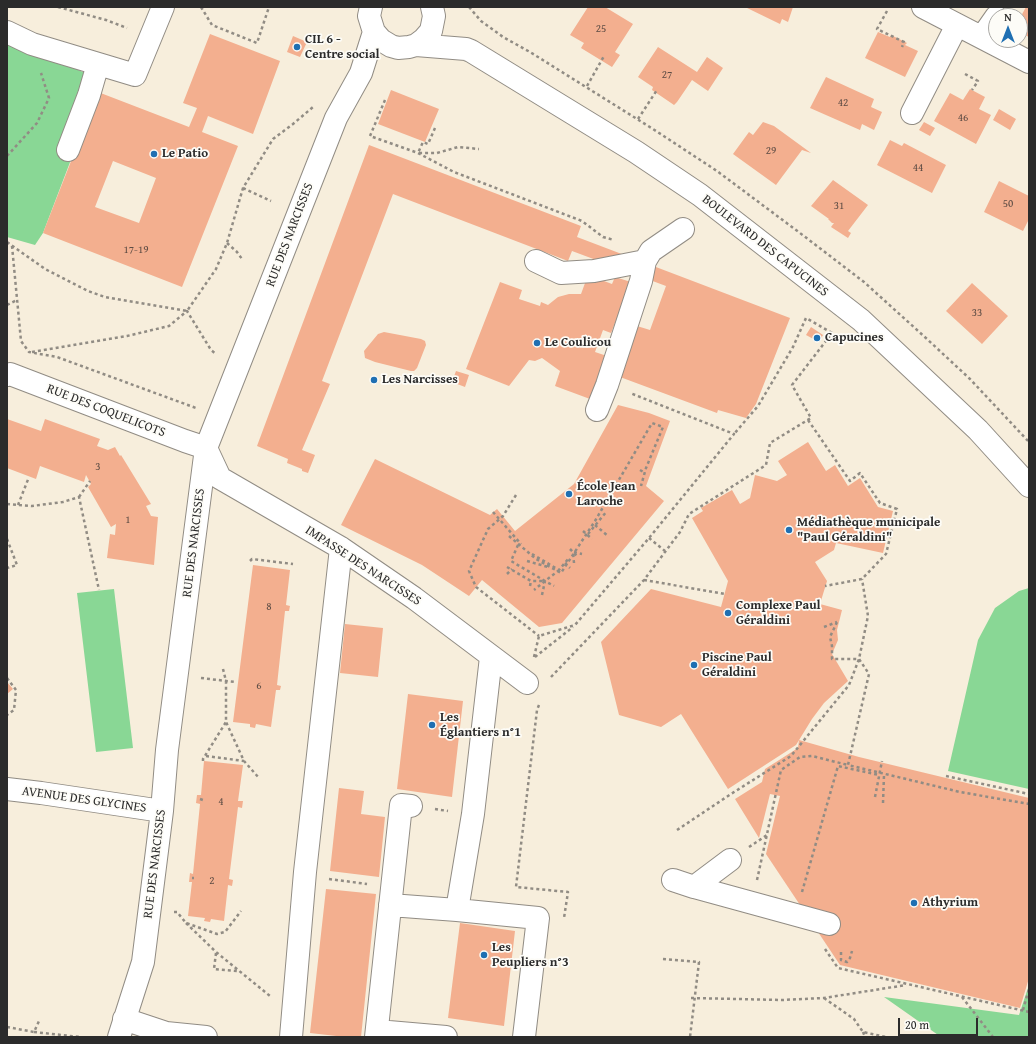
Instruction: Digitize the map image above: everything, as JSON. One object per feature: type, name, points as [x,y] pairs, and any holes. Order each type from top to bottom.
[{"type":"street","points":[[7,32],[32,44],[135,75],[163,7]]},
{"type":"street","points":[[352,7],[372,21],[381,40],[391,46],[407,46]]},
{"type":"street","points":[[923,7],[1029,62]]},
{"type":"street","name":"RUE DES NARCISSES","points":[[361,74],[407,46],[424,39],[431,31],[433,12]]},
{"type":"street","name":"BOULEVARD DES CAPUCINES","points":[[433,12],[466,49],[514,76],[636,152],[700,195],[861,320],[978,430],[1029,486]]},
{"type":"street","name":"RUE DES NARCISSES","points":[[122,1028],[143,962],[162,811],[167,750],[206,448],[336,118],[361,74],[372,21]]},
{"type":"street","points":[[912,113],[957,25]]},
{"type":"street","points":[[982,37],[988,28]]},
{"type":"street","name":"BOULEVARD DES CAPUCINES","points":[[407,46],[466,49]]},
{"type":"street","points":[[68,150],[89,95],[98,64]]},
{"type":"street","points":[[536,261],[561,274],[594,271],[648,256],[683,229]]},
{"type":"street","points":[[597,410],[607,385],[641,282],[648,256]]},
{"type":"street","name":"RUE DES COQUELICOTS","points":[[9,375],[206,448]]},
{"type":"street","name":"IMPASSE DES NARCISSES","points":[[206,448],[220,478],[341,548],[414,598],[527,683]]},
{"type":"street","points":[[291,1037],[305,872],[341,548]]},
{"type":"street","points":[[457,910],[465,813],[491,657]]},
{"type":"street","name":"AVENUE DES GLYCINES","points":[[7,789],[162,811]]},
{"type":"street","points":[[411,806],[401,805],[376,1034],[446,1037]]},
{"type":"street","points":[[694,887],[730,860]]},
{"type":"street","points":[[673,880],[825,934]]},
{"type":"street","points":[[390,905],[538,918],[524,1037]]},
{"type":"street","points":[[122,1028],[206,1037]]},
{"type":"path","points":[[58,7],[106,20],[150,37]]},
{"type":"path","points":[[201,7],[212,25],[257,43],[269,7]]},
{"type":"path","points":[[887,10],[877,29],[904,42],[902,47]]},
{"type":"path","points":[[7,156],[37,123],[50,98],[32,44]]},
{"type":"path","points":[[586,86],[604,56]]},
{"type":"path","points":[[965,74],[978,81],[972,90]]},
{"type":"path","points":[[638,119],[657,90]]},
{"type":"path","points":[[385,100],[370,136],[418,153],[454,172],[582,221],[602,237],[648,256]]},
{"type":"path","points":[[9,375],[29,352],[127,336],[169,326],[188,311],[216,269],[227,243],[243,188],[273,139],[315,105]]},
{"type":"path","points":[[418,153],[422,142],[428,144],[435,128]]},
{"type":"path","points":[[418,153],[437,153],[458,147],[479,149]]},
{"type":"path","points":[[243,188],[271,201]]},
{"type":"path","points":[[7,242],[45,269],[88,291],[105,297],[188,311],[211,350],[220,357]]},
{"type":"path","points":[[227,243],[238,252],[242,259]]},
{"type":"path","points":[[12,246],[21,341],[29,352],[57,357],[191,406]]},
{"type":"path","points":[[7,305],[17,300]]},
{"type":"path","points":[[534,657],[575,625],[758,406],[793,347],[806,318],[832,333],[792,385],[811,418],[770,443],[766,465],[689,514],[680,532],[644,580],[554,672],[549,682]]},
{"type":"path","points":[[607,385],[734,434]]},
{"type":"path","points":[[808,420],[850,482],[860,474],[880,503],[898,509],[886,554],[862,579],[825,586]]},
{"type":"path","points":[[509,536],[536,559],[561,573],[595,521],[652,424],[663,428],[641,486]]},
{"type":"path","points":[[640,470],[645,473]]},
{"type":"path","points":[[18,505],[29,477]]},
{"type":"path","points":[[7,504],[32,506],[63,502],[79,497],[90,481]]},
{"type":"path","points":[[516,495],[503,516],[488,529],[469,571],[476,587],[539,636]]},
{"type":"path","points":[[79,497],[99,590]]},
{"type":"path","points":[[534,590],[559,570],[607,510]]},
{"type":"path","points":[[493,512],[528,552],[559,570]]},
{"type":"path","points":[[595,525],[608,536]]},
{"type":"path","points":[[583,531],[592,539]]},
{"type":"path","points":[[649,538],[665,551]]},
{"type":"path","points":[[7,539],[17,565],[7,568]]},
{"type":"path","points":[[518,545],[511,560],[545,582],[554,586]]},
{"type":"path","points":[[570,549],[578,557]]},
{"type":"path","points":[[573,552],[582,554]]},
{"type":"path","points":[[573,552],[574,563]]},
{"type":"path","points":[[250,561],[252,559],[293,564]]},
{"type":"path","points":[[527,561],[566,572]]},
{"type":"path","points":[[565,563],[570,568]]},
{"type":"path","points":[[507,567],[512,569],[517,575],[531,581],[545,582]]},
{"type":"path","points":[[507,574],[512,569]]},
{"type":"path","points":[[677,830],[791,756],[849,685],[859,659],[868,616],[862,579]]},
{"type":"path","points":[[644,580],[725,594]]},
{"type":"path","points":[[530,586],[531,581]]},
{"type":"path","points":[[542,595],[545,582]]},
{"type":"path","points":[[824,627],[837,622],[830,637],[832,659],[859,659]]},
{"type":"path","points":[[539,636],[575,625]]},
{"type":"path","points":[[534,657],[539,636]]},
{"type":"path","points":[[534,657],[539,661]]},
{"type":"path","points":[[848,765],[869,674],[859,659]]},
{"type":"path","points":[[549,668],[554,672]]},
{"type":"path","points":[[223,669],[226,681],[226,722],[244,760],[259,778]]},
{"type":"path","points":[[7,678],[16,690],[14,710],[7,715]]},
{"type":"path","points":[[200,678],[235,682]]},
{"type":"path","points":[[540,703],[537,710],[516,887],[568,892]]},
{"type":"path","points":[[203,761],[226,722]]},
{"type":"path","points":[[206,756],[244,760]]},
{"type":"path","points":[[764,850],[781,770],[800,757],[812,756],[884,775],[960,792],[1029,804]]},
{"type":"path","points":[[875,797],[882,760]]},
{"type":"path","points":[[801,898],[838,766],[879,775]]},
{"type":"path","points":[[883,803],[884,775]]},
{"type":"path","points":[[946,776],[1029,794]]},
{"type":"path","points":[[352,882],[357,883]]},
{"type":"path","points":[[150,907],[177,912],[186,923],[216,952],[292,1014]]},
{"type":"path","points":[[186,923],[217,934],[225,932],[241,911]]},
{"type":"path","points":[[825,934],[838,968],[1029,1012]]},
{"type":"path","points":[[841,952],[841,960],[846,962],[850,958],[852,951]]},
{"type":"path","points":[[216,952],[214,968],[239,971]]},
{"type":"path","points":[[663,959],[699,962],[690,1037]]},
{"type":"path","points":[[691,998],[782,1000],[824,998],[908,984]]},
{"type":"path","points":[[1023,1010],[1029,989]]},
{"type":"path","points":[[962,997],[993,1037]]},
{"type":"path","points":[[824,998],[854,1018],[865,1037]]},
{"type":"path","points":[[34,1032],[39,1021]]},
{"type":"path","points":[[7,1028],[80,1037]]},
{"type":"path","points":[[863,1032],[886,1037]]},
{"type":"green space","points":[[7,37],[87,74],[72,157],[43,233],[35,245],[7,237]]},
{"type":"green space","points":[[1029,588],[1029,789],[948,771],[978,640],[995,608],[1019,591]]},
{"type":"green space","points":[[114,589],[133,748],[96,752],[77,593]]},
{"type":"green space","points":[[1029,985],[1029,1037],[941,1037],[884,997],[1019,1015]]},
{"type":"building","points":[[588,7],[605,7],[633,24],[615,52],[620,55],[612,67],[581,48],[584,43],[570,35]]},
{"type":"building","points":[[745,7],[793,7],[788,22],[782,19],[780,24]]},
{"type":"building","points":[[1029,7],[1029,37],[1028,8],[1025,8]]},
{"type":"building","points":[[878,32],[890,37],[891,35],[907,43],[905,45],[918,51],[905,77],[865,58]]},
{"type":"building","name":"Le Patio","points":[[210,34],[280,61],[253,134],[208,116],[202,132],[238,146],[182,287],[43,233],[98,92],[189,127],[197,108],[183,103]],"holes":[[[113,161],[156,178],[139,223],[95,207]]]},
{"type":"building","name":"CIL 6 - Centre social","points":[[293,36],[307,42],[300,57],[287,52]]},
{"type":"building","points":[[658,47],[697,72],[707,57],[723,68],[708,91],[692,80],[674,105],[652,90],[653,87],[638,77]]},
{"type":"building","points":[[826,77],[874,99],[871,107],[882,112],[874,130],[862,124],[860,130],[810,108]]},
{"type":"building","points":[[970,89],[985,97],[979,109],[991,115],[976,144],[934,121],[950,93],[963,100]]},
{"type":"building","points":[[391,90],[439,109],[425,142],[378,124]]},
{"type":"building","points":[[999,109],[1016,119],[1010,130],[993,120]]},
{"type":"building","points":[[763,122],[774,126],[811,153],[802,150],[776,185],[733,154],[749,132],[753,135]]},
{"type":"building","points":[[924,122],[935,128],[930,136],[919,130]]},
{"type":"building","points":[[890,140],[902,146],[904,143],[946,165],[932,193],[877,165]]},
{"type":"building","points":[[369,145],[581,226],[577,237],[790,318],[756,404],[746,418],[718,410],[717,413],[620,377],[637,326],[650,330],[666,286],[572,251],[568,261],[393,194],[322,381],[330,384],[302,450],[315,455],[308,473],[287,463],[288,459],[257,446]]},
{"type":"building","points":[[833,180],[868,205],[848,231],[851,233],[848,238],[831,227],[834,223],[811,206]]},
{"type":"building","points":[[999,181],[1029,196],[1029,219],[1023,231],[984,212]]},
{"type":"building","name":"Le Coulicou","points":[[588,275],[612,284],[615,277],[631,282],[611,333],[603,330],[595,352],[607,356],[590,399],[555,386],[560,371],[542,358],[535,361],[529,360],[509,386],[466,369],[500,282],[522,290],[519,299],[540,306],[541,302],[548,305],[558,297],[569,294],[581,294]]},
{"type":"building","points":[[972,283],[1008,316],[982,344],[946,311]]},
{"type":"building","name":"Capucines","points":[[811,327],[823,335],[819,342],[806,335]]},
{"type":"building","points":[[384,332],[425,341],[426,345],[417,368],[414,371],[375,362],[365,358],[364,351],[378,334]]},
{"type":"building","points":[[456,371],[469,375],[465,387],[452,382]]},
{"type":"building","points":[[618,405],[649,413],[670,421],[646,486],[664,501],[562,623],[539,627],[482,580],[469,596],[422,565],[341,525],[375,459],[490,515],[497,509],[515,531],[574,484]]},
{"type":"building","points":[[7,419],[41,431],[45,419],[100,439],[97,446],[108,450],[115,447],[151,504],[146,506],[151,516],[158,517],[154,565],[107,558],[110,534],[115,535],[116,524],[111,527],[88,487],[91,484],[86,475],[84,482],[40,466],[36,479],[7,468]]},
{"type":"building","name":"Complexe Paul Géraldini","points":[[808,442],[826,471],[835,465],[848,486],[860,478],[878,507],[893,511],[883,553],[836,543],[834,550],[815,562],[827,581],[820,604],[842,610],[837,630],[838,640],[832,654],[848,681],[824,703],[796,745],[728,789],[681,714],[661,727],[619,715],[601,642],[651,589],[721,607],[728,581],[692,518],[703,511],[701,508],[732,490],[740,504],[750,498],[755,475],[777,481],[787,475],[778,461]]},
{"type":"building","points":[[253,565],[290,570],[286,605],[290,606],[289,611],[285,611],[277,685],[281,686],[280,690],[276,690],[271,727],[256,724],[255,728],[250,727],[250,724],[233,722]]},
{"type":"building","points":[[345,624],[383,628],[378,677],[340,673]]},
{"type":"building","points":[[7,682],[13,689],[7,694]]},
{"type":"building","name":"Les Églantiers n°1","points":[[408,694],[463,701],[452,797],[397,789]]},
{"type":"building","name":"Athyrium","points":[[799,740],[859,757],[1029,798],[1029,978],[1020,1008],[840,965],[766,854],[780,796],[770,794],[759,838],[735,799],[762,782],[765,769],[798,748]]},
{"type":"building","points":[[204,761],[243,765],[238,801],[243,801],[242,808],[238,807],[229,879],[233,880],[232,886],[228,885],[224,921],[211,919],[210,922],[204,921],[205,918],[188,916],[192,882],[189,882],[190,873],[193,874],[200,804],[196,803],[197,795],[201,795]]},
{"type":"building","points":[[339,788],[364,791],[361,814],[385,817],[379,877],[330,871]]},
{"type":"building","points":[[326,889],[376,894],[361,1037],[345,1037],[310,1033]]},
{"type":"building","name":"Les Peupliers n°3","points":[[460,923],[515,931],[504,1026],[448,1018]]},
{"type":"place","name":"CIL 6 - Centre social","points":[[297,47]]},
{"type":"place","name":"Le Patio","points":[[154,154]]},
{"type":"place","name":"Capucines","points":[[817,338]]},
{"type":"place","name":"Le Coulicou","points":[[537,343]]},
{"type":"place","name":"Les Narcisses","points":[[374,380]]},
{"type":"place","name":"École Jean Laroche","points":[[569,494]]},
{"type":"place","name":"Médiathèque municipale \"Paul Géraldini\"","points":[[789,530]]},
{"type":"place","name":"Complexe Paul Géraldini","points":[[728,613]]},
{"type":"place","name":"Piscine Paul Géraldini","points":[[694,665]]},
{"type":"place","name":"Les Églantiers n°1","points":[[432,725]]},
{"type":"place","name":"Athyrium","points":[[914,903]]},
{"type":"place","name":"Les Peupliers n°3","points":[[484,955]]}]
